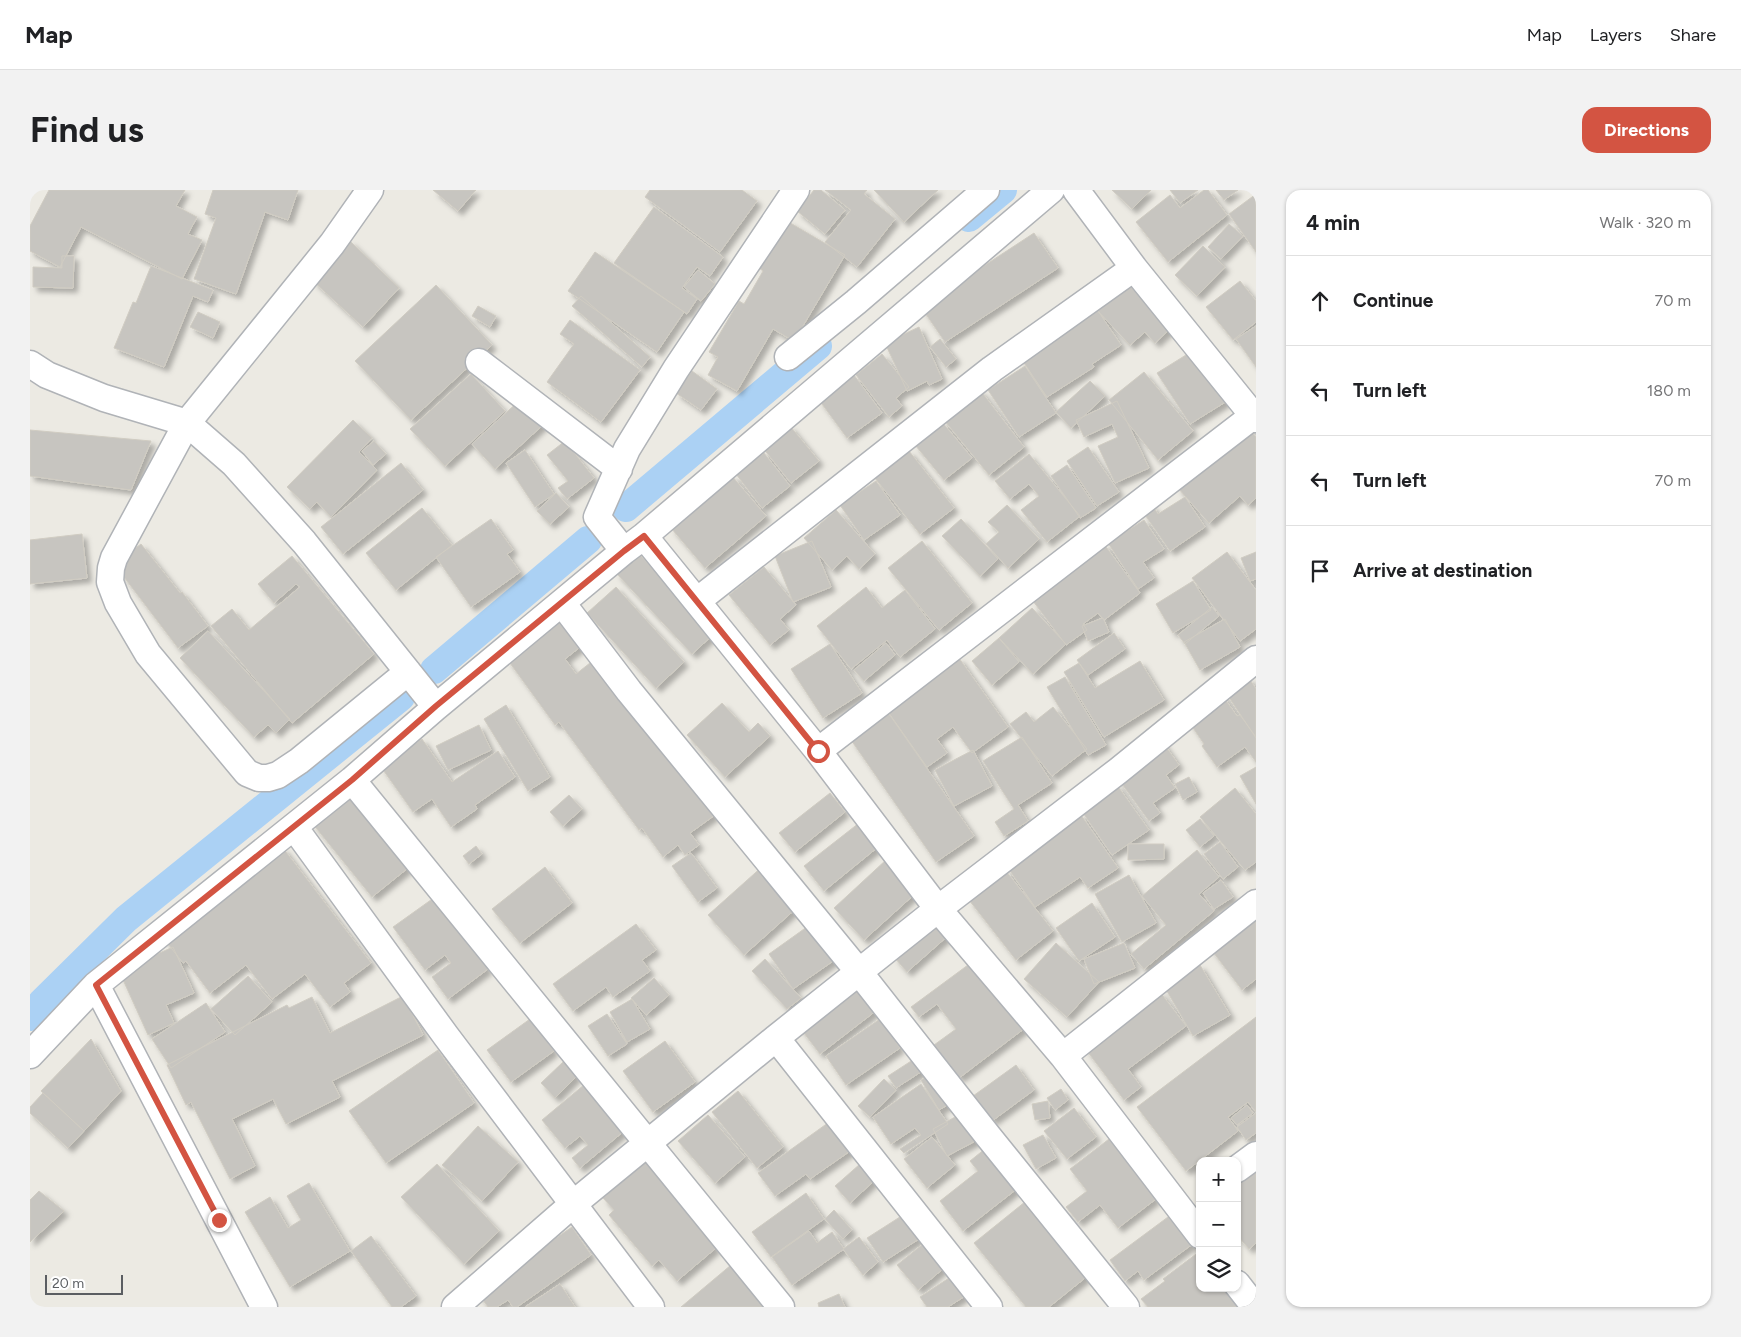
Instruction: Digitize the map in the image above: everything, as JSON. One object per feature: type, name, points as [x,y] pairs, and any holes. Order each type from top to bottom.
[{"type":"street","points":[[370,190],[332,244],[187,424],[114,558],[110,582],[118,603],[148,654],[247,773],[260,778],[278,775],[300,761],[408,672]]},
{"type":"street","points":[[796,190],[676,369],[627,449],[598,517],[634,543],[697,601],[818,751],[938,909],[1191,1205],[1196,1222]]},
{"type":"street","points":[[788,357],[856,302],[986,190]]},
{"type":"street","points":[[30,1055],[96,985],[352,780],[436,706],[634,543],[1051,190]]},
{"type":"street","points":[[818,751],[1255,417],[1134,268],[1076,190]]},
{"type":"street","points":[[697,601],[992,369],[1134,268]]},
{"type":"street","points":[[479,362],[619,469]]},
{"type":"street","points":[[30,364],[47,376],[104,398],[187,424],[234,464],[304,542],[436,706]]},
{"type":"street","points":[[562,603],[635,698],[859,972],[1126,1307]]},
{"type":"street","points":[[455,1307],[572,1205],[776,1038],[938,909],[1118,771],[1256,659]]},
{"type":"street","points":[[352,780],[647,1144],[782,1307]]},
{"type":"street","points":[[294,827],[446,1036],[650,1307]]},
{"type":"street","points":[[1063,1056],[1256,903]]},
{"type":"street","points":[[96,985],[264,1307]]},
{"type":"street","points":[[776,1038],[989,1307]]},
{"type":"street","points":[[1241,1166],[1256,1154]]},
{"type":"street","points":[[1241,1289],[1255,1307]]},
{"type":"building","points":[[49,190],[185,190],[176,206],[197,217],[188,234],[202,240],[182,279],[81,227],[60,267],[30,251],[30,226]]},
{"type":"building","points":[[213,190],[298,190],[288,220],[265,212],[236,294],[194,279],[216,218],[205,214]]},
{"type":"building","points":[[433,190],[476,190],[458,211]]},
{"type":"building","points":[[650,190],[742,190],[757,201],[720,252],[645,197]]},
{"type":"building","points":[[814,190],[821,190],[845,210],[825,234],[797,211]]},
{"type":"building","points":[[825,190],[867,190],[864,194],[895,219],[857,267],[825,242],[851,210]]},
{"type":"building","points":[[874,190],[938,190],[904,222]]},
{"type":"building","points":[[1112,190],[1151,190],[1132,209]]},
{"type":"building","points":[[1170,190],[1198,190],[1180,203]]},
{"type":"building","points":[[1204,190],[1208,190],[1227,215],[1168,262],[1136,222],[1170,195],[1180,208]]},
{"type":"building","points":[[1216,190],[1238,190],[1224,200]]},
{"type":"building","points":[[1256,194],[1256,252],[1229,214]]},
{"type":"building","points":[[654,207],[723,257],[710,276],[697,267],[682,288],[697,299],[687,314],[614,263]]},
{"type":"building","points":[[787,221],[845,255],[794,341],[773,329],[737,391],[708,375],[718,357],[709,352],[739,301],[744,304],[763,271],[759,268]]},
{"type":"building","points":[[1229,224],[1243,236],[1221,259],[1208,247]]},
{"type":"building","points":[[1034,233],[1058,268],[945,342],[921,307]]},
{"type":"building","points":[[350,241],[399,288],[363,327],[313,281]]},
{"type":"building","points":[[1203,246],[1225,267],[1197,296],[1175,275]]},
{"type":"building","points":[[595,252],[684,312],[657,352],[568,291]]},
{"type":"building","points":[[62,256],[74,256],[73,288],[33,287],[33,267],[62,268]]},
{"type":"building","points":[[151,266],[213,290],[208,302],[193,296],[164,367],[114,348],[133,302],[136,303]]},
{"type":"building","points":[[698,270],[715,284],[701,301],[684,287]]},
{"type":"building","points":[[1127,279],[1171,328],[1155,343],[1145,332],[1130,345],[1095,308]]},
{"type":"building","points":[[1240,281],[1256,301],[1256,322],[1233,340],[1206,307]]},
{"type":"building","points":[[436,285],[492,345],[411,420],[355,361]]},
{"type":"building","points":[[581,296],[650,357],[642,367],[572,306]]},
{"type":"building","points":[[478,306],[496,316],[490,327],[472,316]]},
{"type":"building","points":[[1096,308],[1121,345],[1092,364],[1094,367],[1047,397],[1020,357]]},
{"type":"building","points":[[198,312],[220,322],[213,338],[190,327]]},
{"type":"building","points":[[570,320],[640,370],[601,422],[547,382],[574,344],[560,334]]},
{"type":"building","points":[[1256,326],[1256,367],[1236,339]]},
{"type":"building","points":[[919,327],[942,379],[929,385],[927,381],[907,391],[885,343]]},
{"type":"building","points":[[940,339],[956,359],[946,367],[930,347]]},
{"type":"building","points":[[1194,350],[1227,401],[1190,424],[1157,373]]},
{"type":"building","points":[[882,354],[909,387],[896,398],[902,406],[889,417],[856,375]]},
{"type":"building","points":[[1025,366],[1056,413],[1019,437],[988,390]]},
{"type":"building","points":[[692,371],[717,389],[701,410],[676,393]]},
{"type":"building","points":[[1144,372],[1193,431],[1158,460],[1109,400]]},
{"type":"building","points":[[471,374],[505,411],[445,466],[410,429]]},
{"type":"building","points":[[854,375],[882,413],[847,438],[819,400]]},
{"type":"building","points":[[1090,381],[1105,396],[1071,428],[1056,412]]},
{"type":"building","points":[[980,390],[1024,447],[989,475],[944,420]]},
{"type":"building","points":[[521,399],[545,423],[495,469],[472,444]]},
{"type":"building","points":[[1117,401],[1149,468],[1115,483],[1098,446],[1118,437],[1112,424],[1084,437],[1076,420]]},
{"type":"building","points":[[353,420],[372,438],[359,452],[377,470],[331,517],[317,502],[310,509],[287,487]]},
{"type":"building","points":[[942,422],[972,458],[944,480],[915,445]]},
{"type":"building","points":[[790,426],[819,461],[791,483],[763,448]]},
{"type":"building","points":[[1247,426],[1256,437],[1256,498],[1248,505],[1240,496],[1209,523],[1177,487]]},
{"type":"building","points":[[30,430],[151,441],[131,490],[30,476]]},
{"type":"building","points":[[374,441],[386,454],[373,465],[362,451]]},
{"type":"building","points":[[565,441],[594,478],[567,499],[558,488],[568,481],[547,455]]},
{"type":"building","points":[[1088,447],[1119,492],[1097,506],[1067,461]]},
{"type":"building","points":[[525,450],[554,494],[535,507],[506,463]]},
{"type":"building","points":[[909,451],[954,508],[920,534],[874,477]]},
{"type":"building","points":[[764,453],[790,486],[762,508],[736,474]]},
{"type":"building","points":[[1029,454],[1080,516],[1047,542],[1021,510],[1039,496],[1029,484],[1010,499],[995,481]]},
{"type":"building","points":[[401,463],[423,490],[343,554],[321,527]]},
{"type":"building","points":[[1067,465],[1096,508],[1080,518],[1051,476]]},
{"type":"building","points":[[732,476],[766,516],[705,568],[671,528]]},
{"type":"building","points":[[876,481],[900,515],[864,540],[840,505]]},
{"type":"building","points":[[556,493],[569,507],[550,524],[537,511]]},
{"type":"building","points":[[1185,497],[1205,527],[1170,551],[1143,512],[1152,505],[1158,514]]},
{"type":"building","points":[[1007,505],[1039,539],[1008,568],[986,544],[999,532],[988,522]]},
{"type":"building","points":[[422,508],[452,545],[396,590],[366,553]]},
{"type":"building","points":[[836,510],[875,554],[859,569],[847,556],[832,570],[804,538]]},
{"type":"building","points":[[491,519],[513,550],[507,554],[520,572],[471,607],[436,557]]},
{"type":"building","points":[[961,519],[998,559],[980,576],[942,536]]},
{"type":"building","points":[[1144,520],[1164,549],[1143,562],[1154,578],[1138,589],[1108,543]]},
{"type":"building","points":[[82,534],[87,578],[30,584],[30,540]]},
{"type":"building","points":[[812,541],[831,587],[793,602],[775,556]]},
{"type":"building","points":[[922,541],[972,603],[939,630],[888,568]]},
{"type":"building","points":[[141,544],[208,626],[178,648],[114,564]]},
{"type":"building","points":[[1104,544],[1140,593],[1104,620],[1098,613],[1083,624],[1087,630],[1066,645],[1033,601],[1070,574],[1068,571]]},
{"type":"building","points":[[1227,552],[1256,590],[1256,629],[1240,641],[1192,578]]},
{"type":"building","points":[[1256,552],[1256,579],[1250,581],[1241,558]]},
{"type":"building","points":[[638,553],[715,633],[692,654],[616,573]]},
{"type":"building","points":[[292,556],[374,654],[292,723],[211,626],[232,609],[249,630],[300,587],[296,584],[274,603],[258,584]]},
{"type":"building","points":[[764,567],[796,605],[780,619],[789,630],[770,645],[729,595]]},
{"type":"building","points":[[1193,581],[1211,610],[1173,633],[1156,604]]},
{"type":"building","points":[[616,587],[684,662],[656,688],[587,613]]},
{"type":"building","points":[[866,587],[882,608],[905,590],[935,629],[900,657],[887,640],[851,669],[817,626]]},
{"type":"building","points":[[1212,607],[1219,616],[1185,644],[1178,635]]},
{"type":"building","points":[[1032,608],[1066,644],[1033,674],[999,638]]},
{"type":"building","points":[[564,617],[584,644],[565,659],[576,674],[595,659],[715,815],[690,833],[699,845],[685,855],[678,845],[663,857],[642,828],[639,830],[559,722],[555,725],[507,659]]},
{"type":"building","points":[[1103,618],[1109,632],[1088,641],[1082,626]]},
{"type":"building","points":[[1225,619],[1240,647],[1200,670],[1184,642]]},
{"type":"building","points":[[208,631],[290,719],[276,733],[268,725],[254,737],[180,658]]},
{"type":"building","points":[[1114,633],[1125,649],[1088,675],[1077,660]]},
{"type":"building","points":[[999,638],[1019,662],[992,685],[972,661]]},
{"type":"building","points":[[886,643],[895,655],[864,681],[854,670]]},
{"type":"building","points":[[830,644],[862,693],[823,718],[791,669]]},
{"type":"building","points":[[959,658],[1008,727],[972,753],[953,727],[937,739],[947,753],[927,767],[886,709]]},
{"type":"building","points":[[1140,661],[1164,700],[1104,737],[1064,672],[1079,663],[1095,688]]},
{"type":"building","points":[[1065,677],[1106,745],[1088,755],[1047,687]]},
{"type":"building","points":[[1249,678],[1256,689],[1256,738],[1226,693]]},
{"type":"building","points":[[1222,695],[1237,716],[1240,715],[1256,737],[1256,762],[1245,747],[1217,767],[1202,746],[1204,744],[1187,719]]},
{"type":"building","points":[[722,703],[749,732],[758,723],[770,736],[725,777],[687,735]]},
{"type":"building","points":[[506,705],[550,777],[528,791],[484,719]]},
{"type":"building","points":[[1053,707],[1087,749],[1052,776],[1010,724],[1026,712],[1034,722]]},
{"type":"building","points":[[889,714],[974,836],[936,862],[851,740]]},
{"type":"building","points":[[479,725],[491,750],[448,770],[436,746]]},
{"type":"building","points":[[1022,737],[1052,783],[1018,805],[1028,821],[1004,836],[995,822],[1014,809],[983,761]]},
{"type":"building","points":[[422,739],[452,782],[498,751],[515,777],[475,805],[477,809],[451,827],[432,799],[413,812],[381,767]]},
{"type":"building","points":[[1161,740],[1179,765],[1166,775],[1175,788],[1153,803],[1160,813],[1149,821],[1114,773]]},
{"type":"building","points":[[973,750],[992,786],[954,806],[935,770]]},
{"type":"building","points":[[1256,767],[1256,804],[1240,776]]},
{"type":"building","points":[[1189,777],[1197,792],[1183,800],[1175,784]]},
{"type":"building","points":[[1117,785],[1149,830],[1112,855],[1081,810]]},
{"type":"building","points":[[1235,788],[1256,814],[1256,862],[1245,870],[1200,817]]},
{"type":"building","points":[[830,793],[845,812],[795,852],[779,833]]},
{"type":"building","points":[[348,794],[408,868],[372,897],[312,823]]},
{"type":"building","points":[[569,795],[582,809],[563,826],[550,812]]},
{"type":"building","points":[[1081,815],[1118,868],[1088,888],[1080,877],[1035,907],[1006,865]]},
{"type":"building","points":[[1200,819],[1214,836],[1200,847],[1186,830]]},
{"type":"building","points":[[859,823],[878,847],[824,891],[804,866]]},
{"type":"building","points":[[1220,842],[1238,867],[1223,879],[1204,854]]},
{"type":"building","points":[[1128,844],[1164,844],[1164,859],[1128,860]]},
{"type":"building","points":[[476,846],[482,854],[469,864],[463,856]]},
{"type":"building","points":[[283,848],[371,963],[344,983],[350,992],[330,1007],[305,974],[272,999],[246,965],[210,993],[186,961],[183,963],[164,939]]},
{"type":"building","points":[[1197,850],[1219,877],[1199,894],[1214,911],[1144,969],[1131,954],[1166,925],[1142,896]]},
{"type":"building","points":[[691,853],[717,888],[698,902],[672,866]]},
{"type":"building","points":[[887,859],[917,892],[864,940],[834,908]]},
{"type":"building","points":[[764,865],[800,905],[744,955],[708,915]]},
{"type":"building","points":[[545,867],[572,903],[520,943],[492,909]]},
{"type":"building","points":[[1006,871],[1053,931],[1016,960],[969,900]]},
{"type":"building","points":[[1129,875],[1156,923],[1122,942],[1095,894]]},
{"type":"building","points":[[1221,880],[1233,897],[1214,909],[1203,893]]},
{"type":"building","points":[[435,897],[488,969],[448,999],[432,977],[451,963],[445,955],[425,970],[393,927]]},
{"type":"building","points":[[1092,903],[1115,937],[1079,961],[1056,928]]},
{"type":"building","points":[[1256,914],[1256,979],[1242,990],[1210,948]]},
{"type":"building","points":[[937,920],[950,934],[907,972],[894,957]]},
{"type":"building","points":[[636,924],[656,950],[642,960],[650,971],[613,997],[606,987],[573,1011],[553,984]]},
{"type":"building","points":[[811,924],[836,959],[793,989],[769,954]]},
{"type":"building","points":[[1056,943],[1099,982],[1067,1017],[1024,979]]},
{"type":"building","points":[[1124,943],[1135,968],[1094,984],[1084,959]]},
{"type":"building","points":[[173,947],[194,993],[166,1005],[174,1023],[148,1035],[119,971]]},
{"type":"building","points":[[765,959],[801,998],[787,1009],[752,971]]},
{"type":"building","points":[[972,962],[1025,1028],[959,1078],[934,1045],[956,1029],[937,1004],[919,1017],[911,1007]]},
{"type":"building","points":[[1200,965],[1230,1015],[1193,1036],[1164,986]]},
{"type":"building","points":[[248,976],[272,1002],[235,1035],[211,1009]]},
{"type":"building","points":[[654,978],[669,995],[646,1015],[631,998]]},
{"type":"building","points":[[853,980],[877,1010],[820,1054],[797,1024]]},
{"type":"building","points":[[1160,992],[1186,1026],[1128,1069],[1141,1087],[1124,1100],[1084,1047]]},
{"type":"building","points":[[403,996],[423,1035],[332,1081],[340,1097],[286,1124],[273,1099],[232,1119],[255,1166],[230,1179],[191,1102],[186,1105],[167,1065],[287,1005],[289,1008],[312,997],[330,1033]]},
{"type":"building","points":[[632,999],[650,1029],[627,1042],[610,1012]]},
{"type":"building","points":[[206,1003],[225,1032],[171,1068],[152,1039]]},
{"type":"building","points":[[607,1014],[627,1044],[608,1056],[588,1026]]},
{"type":"building","points":[[1256,1017],[1256,1112],[1248,1102],[1228,1117],[1238,1131],[1204,1157],[1196,1157],[1196,1163],[1186,1171],[1137,1107]]},
{"type":"building","points":[[530,1019],[554,1051],[511,1082],[487,1050]]},
{"type":"building","points":[[880,1019],[900,1048],[846,1085],[826,1056]]},
{"type":"building","points":[[91,1039],[121,1091],[84,1131],[41,1091]]},
{"type":"building","points":[[665,1041],[695,1082],[653,1112],[623,1071]]},
{"type":"building","points":[[438,1050],[474,1103],[386,1163],[349,1111]]},
{"type":"building","points":[[922,1054],[930,1066],[896,1088],[888,1076]]},
{"type":"building","points":[[563,1062],[577,1076],[555,1098],[541,1083]]},
{"type":"building","points":[[1016,1065],[1034,1090],[992,1121],[973,1096]]},
{"type":"building","points":[[936,1071],[954,1101],[939,1110],[921,1080]]},
{"type":"building","points":[[884,1079],[896,1090],[870,1117],[858,1106]]},
{"type":"building","points":[[585,1084],[624,1131],[580,1168],[572,1158],[588,1145],[580,1136],[565,1148],[542,1120]]},
{"type":"building","points":[[921,1084],[948,1124],[904,1153],[900,1149],[921,1135],[915,1128],[891,1144],[873,1117]]},
{"type":"building","points":[[1061,1089],[1068,1100],[1055,1110],[1047,1098]]},
{"type":"building","points":[[738,1091],[783,1147],[757,1168],[712,1112]]},
{"type":"building","points":[[43,1093],[84,1131],[68,1148],[30,1113],[30,1107]]},
{"type":"building","points":[[1048,1101],[1050,1118],[1035,1120],[1032,1104]]},
{"type":"building","points":[[1247,1105],[1253,1113],[1237,1125],[1231,1118]]},
{"type":"building","points":[[1074,1108],[1096,1137],[1067,1159],[1044,1131]]},
{"type":"building","points":[[968,1110],[983,1137],[947,1156],[933,1129]]},
{"type":"building","points":[[1256,1113],[1256,1133],[1246,1140],[1237,1127]]},
{"type":"building","points":[[708,1115],[745,1157],[715,1183],[678,1141]]},
{"type":"building","points":[[832,1120],[853,1149],[810,1179],[806,1174],[775,1196],[758,1173]]},
{"type":"building","points":[[478,1126],[518,1162],[482,1201],[442,1165]]},
{"type":"building","points":[[1043,1135],[1056,1158],[1036,1169],[1023,1145]]},
{"type":"building","points":[[932,1137],[955,1165],[927,1188],[904,1159]]},
{"type":"building","points":[[1109,1139],[1156,1199],[1118,1228],[1100,1205],[1078,1222],[1066,1207],[1087,1191],[1070,1169]]},
{"type":"building","points":[[986,1148],[1018,1188],[963,1231],[940,1201],[978,1171],[970,1161]]},
{"type":"building","points":[[645,1162],[716,1248],[677,1281],[659,1260],[652,1266],[609,1215],[614,1210],[603,1198]]},
{"type":"building","points":[[437,1164],[499,1231],[464,1264],[401,1197]]},
{"type":"building","points":[[860,1164],[875,1180],[850,1203],[835,1186]]},
{"type":"building","points":[[1256,1167],[1256,1243],[1249,1249],[1241,1240],[1241,1172]]},
{"type":"building","points":[[309,1183],[350,1251],[290,1287],[245,1212],[270,1197],[288,1228],[301,1220],[287,1196]]},
{"type":"building","points":[[39,1191],[64,1211],[30,1242],[30,1200]]},
{"type":"building","points":[[806,1193],[824,1219],[771,1257],[752,1232]]},
{"type":"building","points":[[1036,1193],[1095,1270],[1049,1307],[1026,1307],[974,1243]]},
{"type":"building","points":[[834,1210],[852,1230],[843,1239],[825,1219]]},
{"type":"building","points":[[1172,1214],[1194,1243],[1144,1280],[1138,1271],[1125,1281],[1110,1260]]},
{"type":"building","points":[[903,1215],[919,1239],[883,1262],[867,1238]]},
{"type":"building","points":[[572,1227],[591,1255],[517,1307],[513,1307],[508,1300],[497,1307],[488,1307],[477,1292]]},
{"type":"building","points":[[809,1231],[817,1243],[832,1232],[844,1249],[792,1285],[772,1257]]},
{"type":"building","points":[[371,1236],[416,1296],[401,1307],[392,1307],[351,1251]]},
{"type":"building","points":[[859,1237],[878,1262],[863,1275],[843,1249]]},
{"type":"building","points":[[923,1244],[944,1268],[918,1290],[897,1265]]},
{"type":"building","points":[[1196,1254],[1196,1292],[1230,1292],[1241,1307],[1148,1307],[1141,1299],[1165,1281],[1163,1279]]},
{"type":"building","points":[[731,1265],[767,1307],[681,1307]]},
{"type":"building","points":[[952,1276],[965,1296],[948,1307],[927,1307],[920,1297]]},
{"type":"building","points":[[560,1284],[575,1307],[525,1307]]},
{"type":"building","points":[[839,1294],[845,1307],[819,1307],[818,1303]]},
{"type":"waterway","points":[[969,218],[1003,190]]},
{"type":"waterway","points":[[626,508],[818,346]]},
{"type":"waterway","points":[[434,670],[588,540]]},
{"type":"waterway","points":[[30,1017],[42,1002],[126,919],[401,697]]},
{"type":"route","points":[[219,1220],[96,985],[352,780],[436,706],[624,551],[644,536],[818,751]]}]
